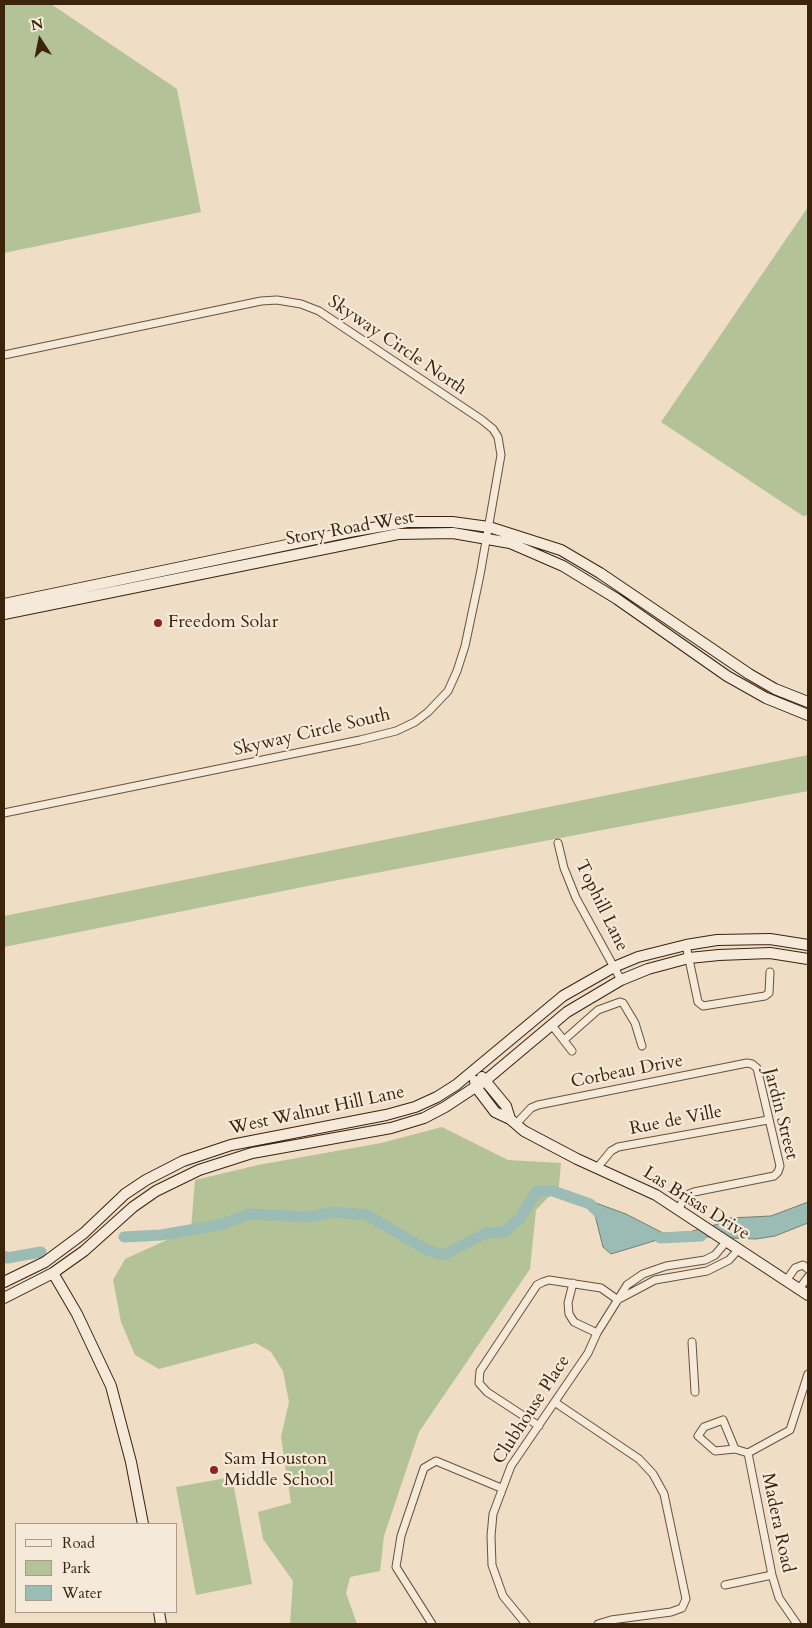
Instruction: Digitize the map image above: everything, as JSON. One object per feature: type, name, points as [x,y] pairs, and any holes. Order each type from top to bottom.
[{"type":"street","name":"Skyway Circle North","points":[[4,355],[261,301],[277,300],[301,304],[320,311],[493,429],[501,445],[502,455],[489,527]]},
{"type":"street","name":"Story Road West","points":[[4,604],[334,535],[407,522],[452,522],[489,527],[561,550],[600,573],[749,674],[775,689],[808,702]]},
{"type":"street","name":"Skyway Circle South","points":[[4,814],[360,740],[396,731],[415,722],[428,712],[448,691],[457,671],[465,646],[489,527]]},
{"type":"street","name":"Story Road West","points":[[4,614],[398,534],[453,533],[510,543],[564,566],[616,598],[727,676],[766,698],[808,715]]},
{"type":"street","points":[[334,535],[336,546]]},
{"type":"street","points":[[264,550],[271,559]]},
{"type":"street","name":"Tophill Lane","points":[[558,843],[564,868],[576,898],[621,980]]},
{"type":"street","name":"West Walnut Hill Lane","points":[[4,1282],[45,1262],[84,1232],[125,1194],[169,1167],[222,1147],[386,1115],[415,1107],[456,1085],[563,996],[614,967],[638,957],[686,945],[747,939],[782,940],[808,945]]},
{"type":"street","points":[[686,945],[698,1002],[703,1006],[765,996],[769,993],[770,972]]},
{"type":"street","points":[[777,954],[788,948],[808,952]]},
{"type":"street","name":"West Walnut Hill Lane","points":[[4,1298],[53,1273],[84,1251],[133,1208],[182,1177],[214,1164],[252,1153],[391,1128],[424,1118],[486,1080],[551,1024],[590,997],[621,980],[648,969],[689,958],[737,953],[777,954],[808,959]]},
{"type":"street","points":[[564,1040],[598,1010],[623,1002],[634,1023],[642,1046]]},
{"type":"street","points":[[551,1024],[572,1051]]},
{"type":"street","name":"Corbeau Drive","points":[[513,1121],[538,1105],[747,1063],[752,1064]]},
{"type":"street","name":"Jardin Street","points":[[678,1209],[688,1196],[694,1192],[774,1176],[778,1172],[780,1166],[757,1068],[752,1064]]},
{"type":"street","name":"Las Brisas Drive","points":[[473,1072],[486,1080],[506,1106],[513,1121]]},
{"type":"street","name":"Las Brisas Drive","points":[[473,1072],[476,1087],[495,1112],[513,1121],[534,1137],[656,1195],[804,1292]]},
{"type":"street","name":"Rue de Ville","points":[[597,1168],[611,1151],[618,1147],[768,1120]]},
{"type":"street","points":[[125,1194],[133,1208]]},
{"type":"street","points":[[112,1206],[121,1218]]},
{"type":"street","name":"Clubhouse Place","points":[[526,1624],[503,1596],[492,1565],[491,1536],[493,1514],[501,1488],[511,1466],[588,1354],[597,1333],[628,1285],[643,1274],[666,1266],[705,1260],[715,1255],[726,1242]]},
{"type":"street","name":"Clubhouse Place","points":[[618,1300],[655,1280],[707,1271],[729,1260],[738,1250]]},
{"type":"street","points":[[45,1262],[80,1320],[111,1386],[131,1462],[143,1523]]},
{"type":"street","points":[[786,1281],[795,1268],[802,1265],[808,1269]]},
{"type":"street","points":[[804,1292],[808,1276]]},
{"type":"street","points":[[539,1426],[487,1392],[480,1383],[480,1371],[537,1285],[549,1280],[601,1288],[618,1300]]},
{"type":"street","points":[[573,1283],[568,1303],[569,1314],[574,1322],[597,1333]]},
{"type":"street","points":[[692,1342],[695,1392]]},
{"type":"street","name":"Madera Road","points":[[735,1449],[723,1420],[704,1427],[698,1436],[715,1451],[735,1449],[748,1453],[790,1430],[808,1374]]},
{"type":"street","points":[[556,1403],[639,1459],[652,1474],[664,1494],[686,1599],[682,1608],[671,1612],[611,1620],[598,1624]]},
{"type":"street","name":"Madera Road","points":[[748,1453],[778,1598],[797,1624]]},
{"type":"street","points":[[432,1624],[396,1566],[400,1536],[424,1468],[436,1461],[501,1488]]},
{"type":"street","points":[[725,1585],[772,1575]]},
{"type":"green space","points":[[4,4],[51,4],[177,89],[201,212],[4,253]]},
{"type":"green space","points":[[808,207],[808,515],[803,516],[661,422]]},
{"type":"green space","points":[[808,755],[808,791],[328,882],[4,947],[4,916]]},
{"type":"green space","points":[[442,1127],[508,1160],[561,1163],[559,1186],[536,1210],[530,1269],[419,1432],[384,1536],[380,1571],[350,1577],[346,1593],[357,1624],[290,1624],[293,1581],[263,1539],[258,1512],[291,1503],[281,1437],[289,1402],[283,1371],[271,1352],[256,1343],[159,1369],[135,1355],[121,1322],[113,1280],[125,1259],[191,1229],[195,1180],[258,1165],[381,1143]]},
{"type":"green space","points":[[232,1477],[252,1584],[196,1595],[176,1487]]},
{"type":"water","points":[[574,1195],[626,1214],[663,1233],[689,1232],[718,1224],[724,1219],[730,1218],[771,1216],[808,1202],[808,1223],[775,1236],[756,1239],[682,1236],[657,1240],[611,1254],[603,1247],[595,1215],[605,1211],[572,1202]]},
{"type":"waterway","points":[[124,1237],[161,1235],[219,1225],[250,1214],[310,1217],[332,1212],[367,1215],[427,1250],[444,1255],[486,1233],[504,1232],[520,1218],[537,1191],[553,1191],[590,1204],[610,1224]]},
{"type":"waterway","points":[[660,1238],[701,1236]]},
{"type":"waterway","points":[[4,1256],[7,1258],[41,1252]]},
{"type":"place","name":"Freedom Solar","points":[[158,623]]},
{"type":"place","name":"Sam Houston Middle School","points":[[214,1470]]}]
